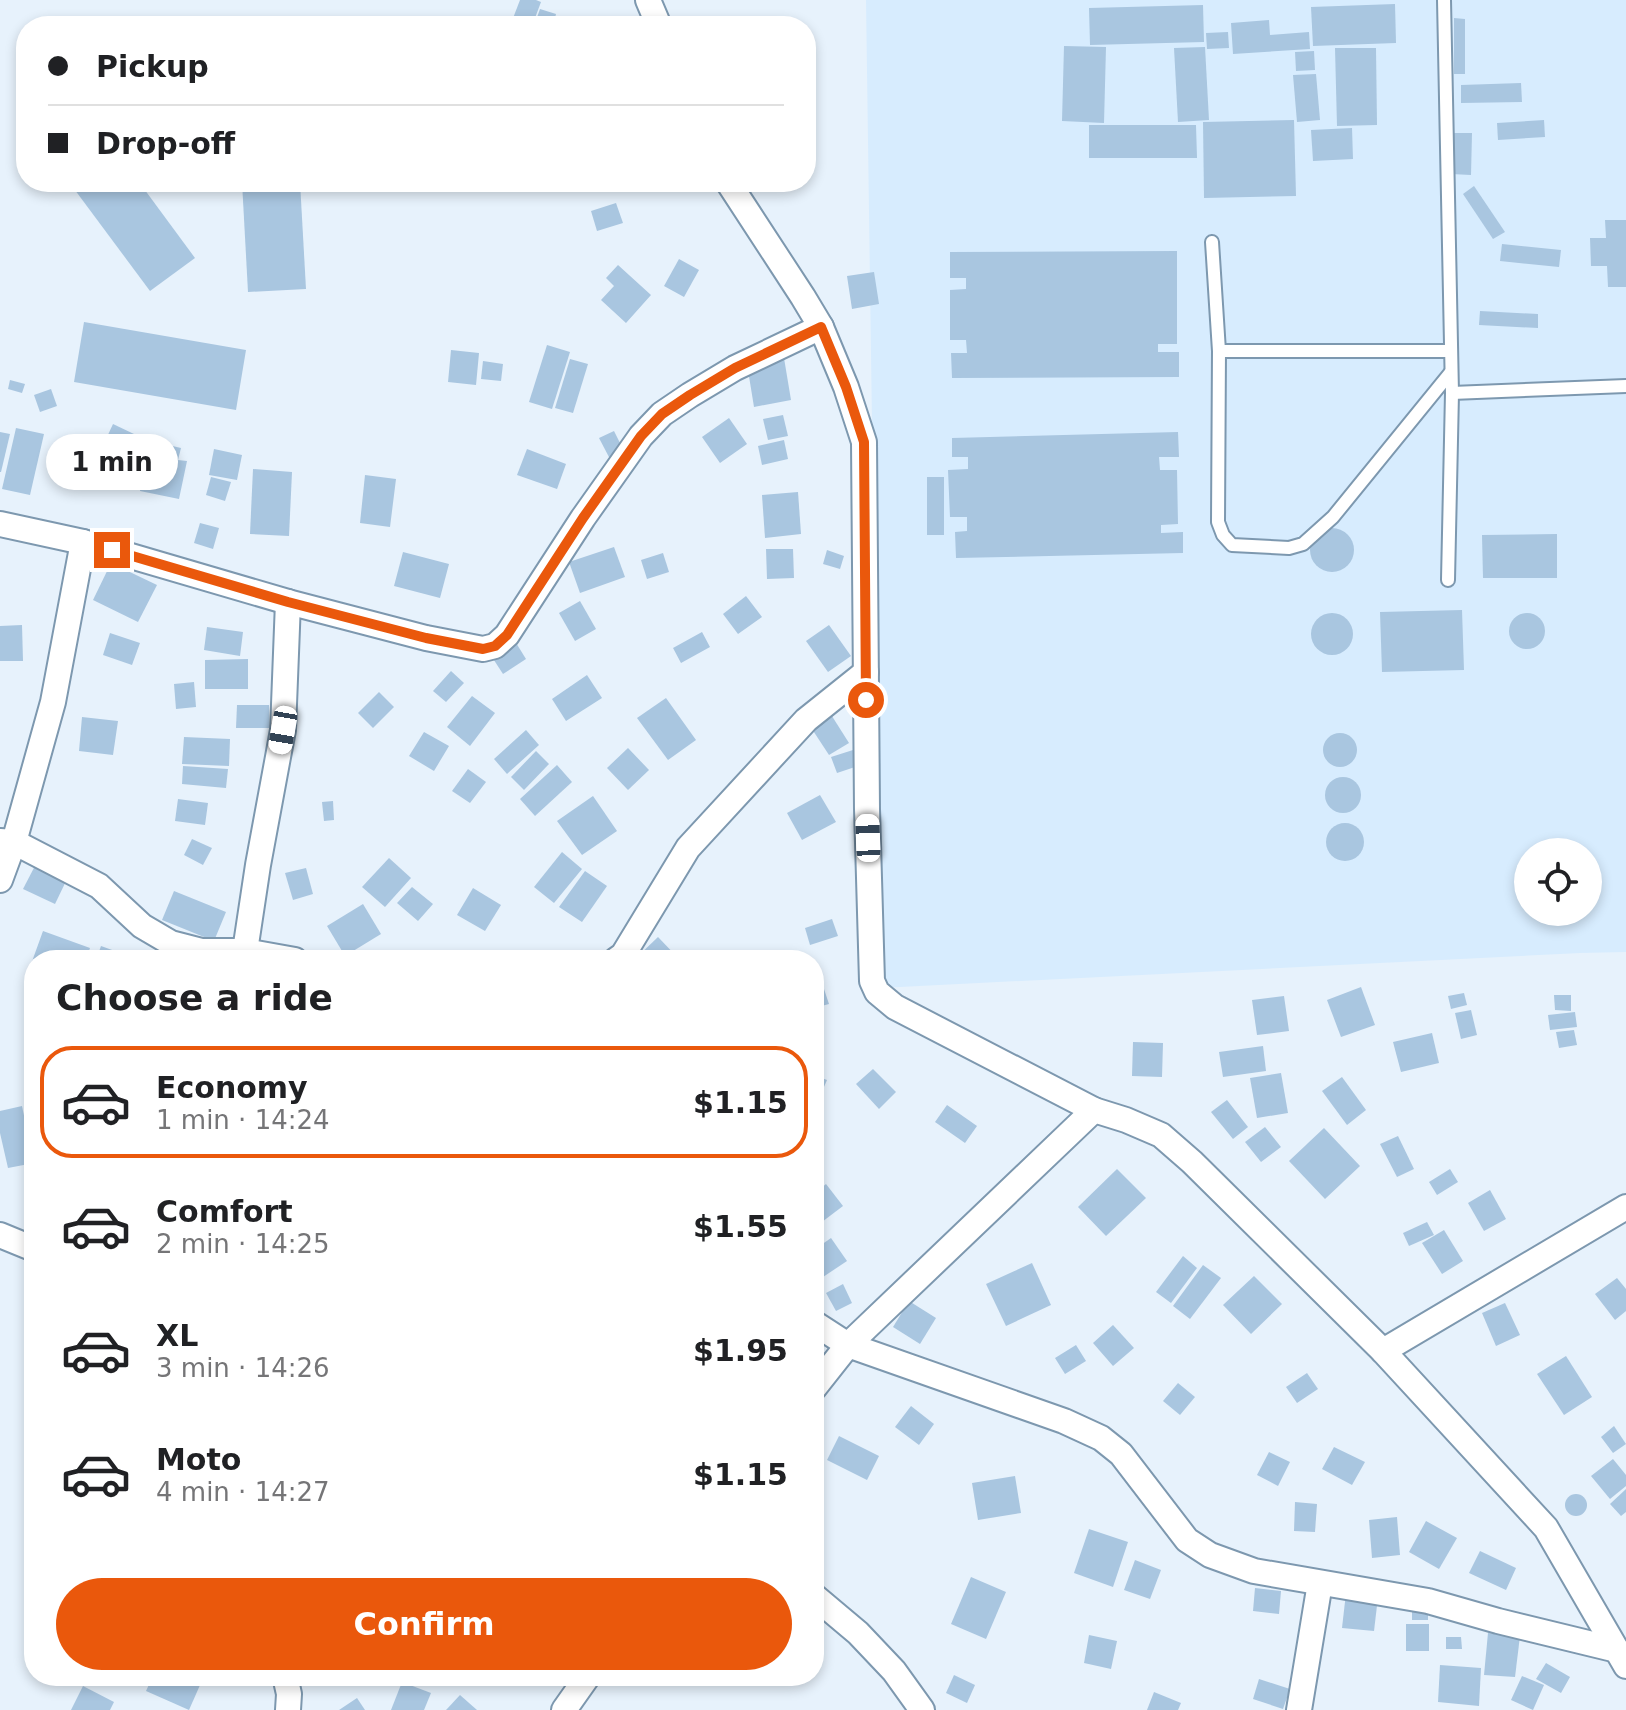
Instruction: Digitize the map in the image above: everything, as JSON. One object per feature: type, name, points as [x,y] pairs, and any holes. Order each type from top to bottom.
[{"type":"street","points":[[735,192],[821,327],[846,387],[864,442],[867,809],[872,981],[877,992],[895,1007],[1094,1110],[1161,1135],[1192,1162],[1383,1351],[1546,1528],[1622,1658]]},
{"type":"street","points":[[0,524],[83,542],[288,602],[426,638],[483,649],[495,646],[507,635],[583,518],[641,436],[662,414],[735,368],[821,327]]},
{"type":"street","points":[[0,880],[7,842],[53,702],[83,542]]},
{"type":"street","points":[[245,950],[283,730],[288,602]]},
{"type":"street","points":[[626,950],[688,848],[806,720],[866,672]]},
{"type":"street","points":[[7,842],[99,886],[142,926],[171,943],[198,950]]},
{"type":"street","points":[[824,1375],[848,1345],[1094,1110]]},
{"type":"street","points":[[1383,1351],[1626,1207]]},
{"type":"street","points":[[0,1235],[24,1245]]},
{"type":"street","points":[[824,1329],[848,1345],[1064,1421],[1101,1438],[1121,1454],[1187,1540],[1210,1555],[1254,1571],[1428,1601],[1622,1658]]},
{"type":"street","points":[[1299,1710],[1320,1583]]},
{"type":"street","points":[[824,1604],[858,1633],[894,1671],[922,1710]]},
{"type":"street","points":[[287,1686],[288,1710]]},
{"type":"street","points":[[564,1710],[581,1686]]},
{"type":"lane","points":[[1444,0],[1452,393],[1448,580]]},
{"type":"lane","points":[[1212,242],[1219,351],[1218,522],[1223,535],[1232,545],[1289,548],[1303,544],[1333,517],[1451,372]]},
{"type":"lane","points":[[1219,351],[1451,351]]},
{"type":"lane","points":[[1452,393],[1626,386]]},
{"type":"shaded area","points":[[866,0],[1626,0],[1626,952],[880,988]]},
{"type":"building","points":[[520,0],[541,2],[536,16],[514,16]]},
{"type":"building","points":[[1395,4],[1396,43],[1313,46],[1311,7]]},
{"type":"building","points":[[1203,5],[1204,42],[1090,45],[1089,8]]},
{"type":"building","points":[[540,9],[556,14],[556,16],[538,16]]},
{"type":"building","points":[[1454,18],[1465,19],[1465,74],[1454,74]]},
{"type":"building","points":[[1269,20],[1270,35],[1309,32],[1310,49],[1233,54],[1231,23]]},
{"type":"building","points":[[1228,32],[1229,48],[1207,49],[1206,33]]},
{"type":"building","points":[[1064,46],[1106,47],[1104,123],[1062,121]]},
{"type":"building","points":[[1205,47],[1209,120],[1178,122],[1174,48]]},
{"type":"building","points":[[1335,48],[1376,48],[1377,125],[1337,126]]},
{"type":"building","points":[[1314,51],[1315,70],[1296,71],[1295,52]]},
{"type":"building","points":[[1316,74],[1320,120],[1297,122],[1293,75]]},
{"type":"building","points":[[1521,83],[1522,102],[1461,103],[1461,85]]},
{"type":"building","points":[[1294,120],[1296,196],[1204,198],[1203,122]]},
{"type":"building","points":[[1544,120],[1545,137],[1498,140],[1497,123]]},
{"type":"building","points":[[1089,125],[1196,125],[1197,158],[1089,158]]},
{"type":"building","points":[[1352,128],[1353,159],[1313,161],[1311,130]]},
{"type":"building","points":[[1451,133],[1472,133],[1471,175],[1451,174]]},
{"type":"building","points":[[1474,186],[1505,232],[1493,239],[1463,194]]},
{"type":"building","points":[[76,192],[146,192],[195,258],[150,291]]},
{"type":"building","points":[[243,192],[301,192],[306,289],[248,292]]},
{"type":"building","points":[[616,203],[623,223],[597,231],[591,211]]},
{"type":"building","points":[[1605,220],[1626,220],[1626,287],[1608,287],[1607,266],[1591,266],[1590,238],[1606,238]]},
{"type":"building","points":[[1502,244],[1561,250],[1559,267],[1500,261]]},
{"type":"building","points":[[1177,251],[1177,344],[1158,344],[1158,352],[1179,352],[1179,377],[952,378],[951,353],[967,353],[966,340],[950,340],[950,290],[966,289],[966,278],[950,278],[950,252]]},
{"type":"building","points":[[679,259],[699,270],[684,297],[664,286]]},
{"type":"building","points":[[618,265],[651,295],[626,323],[601,300],[614,286],[606,278]]},
{"type":"building","points":[[874,272],[879,304],[852,309],[847,276]]},
{"type":"building","points":[[1480,311],[1538,314],[1538,328],[1479,325]]},
{"type":"building","points":[[84,322],[246,350],[236,410],[74,382]]},
{"type":"building","points":[[547,345],[570,352],[552,409],[529,402]]},
{"type":"building","points":[[451,350],[479,353],[476,385],[448,382]]},
{"type":"building","points":[[784,358],[791,400],[754,407],[747,364]]},
{"type":"building","points":[[570,359],[588,364],[573,413],[555,408]]},
{"type":"building","points":[[483,361],[503,364],[501,381],[481,379]]},
{"type":"building","points":[[10,380],[25,384],[22,393],[8,389]]},
{"type":"building","points":[[51,389],[57,406],[40,412],[34,395]]},
{"type":"building","points":[[783,415],[788,436],[768,440],[763,419]]},
{"type":"building","points":[[729,418],[747,444],[720,463],[702,437]]},
{"type":"building","points":[[113,424],[134,434],[121,462],[100,452]]},
{"type":"building","points":[[16,428],[44,434],[30,495],[2,489]]},
{"type":"building","points":[[614,431],[624,451],[610,459],[599,438]]},
{"type":"building","points":[[0,432],[10,434],[1,472],[0,472]]},
{"type":"building","points":[[1178,432],[1179,457],[1159,457],[1160,470],[1177,470],[1178,524],[1161,525],[1161,533],[1183,532],[1183,553],[956,558],[955,532],[967,531],[967,517],[950,517],[948,470],[968,469],[968,457],[952,457],[952,438]]},
{"type":"building","points":[[147,440],[181,448],[178,460],[187,461],[179,499],[140,491],[142,477],[130,475],[135,449],[145,451]]},
{"type":"building","points":[[784,440],[788,459],[762,465],[758,446]]},
{"type":"building","points":[[214,449],[242,455],[237,480],[209,475]]},
{"type":"building","points":[[527,449],[566,464],[557,489],[517,475]]},
{"type":"building","points":[[253,469],[292,472],[289,536],[250,534]]},
{"type":"building","points":[[365,475],[396,479],[390,527],[360,523]]},
{"type":"building","points":[[211,477],[231,482],[225,501],[206,495]]},
{"type":"building","points":[[927,477],[944,477],[944,535],[927,535]]},
{"type":"building","points":[[798,492],[801,534],[765,538],[762,495]]},
{"type":"building","points":[[200,523],[219,528],[213,549],[194,543]]},
{"type":"building","points":[[1332,528],[1347,535],[1354,550],[1347,565],[1332,572],[1317,565],[1310,550],[1317,535]]},
{"type":"building","points":[[1557,534],[1557,578],[1483,578],[1482,535]]},
{"type":"building","points":[[614,547],[625,577],[580,593],[569,562]]},
{"type":"building","points":[[766,549],[793,549],[794,578],[767,579]]},
{"type":"building","points":[[827,550],[844,556],[840,569],[823,564]]},
{"type":"building","points":[[403,552],[449,564],[440,598],[394,586]]},
{"type":"building","points":[[663,553],[669,572],[647,579],[641,560]]},
{"type":"building","points":[[111,563],[157,585],[138,622],[93,600]]},
{"type":"building","points":[[746,596],[762,617],[738,634],[723,614]]},
{"type":"building","points":[[580,601],[596,629],[575,641],[559,613]]},
{"type":"building","points":[[1462,610],[1464,670],[1382,672],[1380,612]]},
{"type":"building","points":[[1332,613],[1347,619],[1353,634],[1347,649],[1332,655],[1317,649],[1311,634],[1317,619]]},
{"type":"building","points":[[1527,613],[1539,619],[1545,631],[1539,643],[1527,649],[1515,643],[1509,631],[1515,619]]},
{"type":"building","points":[[22,625],[23,661],[0,661],[0,626]]},
{"type":"building","points":[[829,625],[851,656],[828,672],[806,641]]},
{"type":"building","points":[[207,627],[243,632],[240,656],[204,650]]},
{"type":"building","points":[[702,632],[710,647],[681,663],[673,648]]},
{"type":"building","points":[[110,633],[140,643],[132,665],[103,655]]},
{"type":"building","points":[[513,638],[526,659],[503,674],[490,654]]},
{"type":"building","points":[[248,659],[248,689],[205,689],[205,660]]},
{"type":"building","points":[[451,671],[464,683],[446,702],[433,691]]},
{"type":"building","points":[[587,675],[602,698],[566,721],[552,699]]},
{"type":"building","points":[[194,682],[196,707],[176,709],[174,684]]},
{"type":"building","points":[[379,692],[394,707],[373,728],[358,713]]},
{"type":"building","points":[[472,696],[495,713],[470,746],[447,727]]},
{"type":"building","points":[[666,698],[696,740],[668,760],[637,718]]},
{"type":"building","points":[[237,705],[269,705],[269,728],[236,728]]},
{"type":"building","points":[[830,713],[849,743],[829,755],[810,726]]},
{"type":"building","points":[[82,717],[118,721],[113,755],[79,751]]},
{"type":"building","points":[[526,730],[539,745],[507,774],[494,759]]},
{"type":"building","points":[[424,732],[449,746],[434,771],[409,756]]},
{"type":"building","points":[[1340,733],[1352,738],[1357,750],[1352,762],[1340,767],[1328,762],[1323,750],[1328,738]]},
{"type":"building","points":[[184,737],[230,739],[229,766],[182,764]]},
{"type":"building","points":[[628,748],[649,770],[628,790],[607,768]]},
{"type":"building","points":[[853,750],[858,766],[837,773],[831,757]]},
{"type":"building","points":[[536,751],[549,764],[524,790],[511,777]]},
{"type":"building","points":[[557,765],[572,782],[535,816],[520,799]]},
{"type":"building","points":[[183,766],[228,769],[226,788],[182,784]]},
{"type":"building","points":[[468,769],[486,782],[470,803],[452,791]]},
{"type":"building","points":[[1343,777],[1356,782],[1361,795],[1356,808],[1343,813],[1330,808],[1325,795],[1330,782]]},
{"type":"building","points":[[820,795],[836,822],[802,840],[787,813]]},
{"type":"building","points":[[593,796],[617,831],[582,855],[557,821]]},
{"type":"building","points":[[178,799],[208,803],[205,825],[175,821]]},
{"type":"building","points":[[333,801],[334,820],[324,821],[322,802]]},
{"type":"building","points":[[1345,823],[1358,829],[1364,842],[1358,855],[1345,861],[1332,855],[1326,842],[1332,829]]},
{"type":"building","points":[[192,839],[212,848],[203,865],[184,855]]},
{"type":"building","points":[[562,852],[582,869],[554,903],[534,887]]},
{"type":"building","points":[[389,858],[411,878],[385,907],[362,887]]},
{"type":"building","points":[[37,862],[68,877],[55,904],[23,889]]},
{"type":"building","points":[[306,868],[313,894],[293,900],[285,873]]},
{"type":"building","points":[[585,871],[607,886],[582,922],[559,907]]},
{"type":"building","points":[[412,887],[433,904],[418,921],[397,903]]},
{"type":"building","points":[[473,888],[501,905],[485,931],[457,915]]},
{"type":"building","points":[[174,891],[226,912],[214,941],[162,920]]},
{"type":"building","points":[[363,904],[381,934],[355,950],[341,950],[327,926]]},
{"type":"building","points":[[832,919],[838,936],[810,945],[805,928]]},
{"type":"building","points":[[43,931],[90,948],[89,950],[36,950]]},
{"type":"building","points":[[658,937],[670,950],[644,950]]},
{"type":"building","points":[[1361,987],[1375,1025],[1341,1037],[1327,1000]]},
{"type":"building","points":[[824,989],[829,1004],[824,1005]]},
{"type":"building","points":[[1464,993],[1467,1005],[1451,1009],[1448,996]]},
{"type":"building","points":[[1554,995],[1571,995],[1571,1011],[1555,1010]]},
{"type":"building","points":[[1284,996],[1289,1031],[1257,1035],[1252,1000]]},
{"type":"building","points":[[1471,1010],[1477,1035],[1461,1039],[1455,1013]]},
{"type":"building","points":[[1575,1012],[1577,1027],[1550,1030],[1548,1015]]},
{"type":"building","points":[[1574,1030],[1577,1045],[1559,1048],[1556,1032]]},
{"type":"building","points":[[1432,1033],[1439,1063],[1401,1072],[1393,1042]]},
{"type":"building","points":[[1133,1042],[1163,1043],[1162,1077],[1132,1076]]},
{"type":"building","points":[[1263,1046],[1266,1071],[1223,1077],[1219,1052]]},
{"type":"building","points":[[873,1069],[896,1092],[879,1109],[856,1084]]},
{"type":"building","points":[[1281,1073],[1288,1113],[1257,1118],[1250,1078]]},
{"type":"building","points":[[1342,1077],[1366,1110],[1347,1125],[1322,1091]]},
{"type":"building","points":[[1227,1100],[1248,1127],[1233,1139],[1211,1112]]},
{"type":"building","points":[[947,1105],[977,1126],[965,1143],[935,1122]]},
{"type":"building","points":[[22,1106],[24,1165],[8,1168],[0,1133],[0,1111]]},
{"type":"building","points":[[1265,1127],[1281,1147],[1261,1162],[1245,1142]]},
{"type":"building","points":[[1324,1128],[1360,1166],[1325,1199],[1289,1161]]},
{"type":"building","points":[[1398,1136],[1414,1169],[1397,1177],[1380,1144]]},
{"type":"building","points":[[1117,1169],[1146,1198],[1106,1236],[1078,1207]]},
{"type":"building","points":[[1450,1169],[1458,1182],[1437,1195],[1429,1182]]},
{"type":"building","points":[[826,1184],[843,1206],[824,1220]]},
{"type":"building","points":[[1490,1190],[1506,1219],[1484,1231],[1468,1203]]},
{"type":"building","points":[[1427,1222],[1434,1235],[1409,1246],[1403,1233]]},
{"type":"building","points":[[1444,1230],[1463,1261],[1442,1274],[1422,1243]]},
{"type":"building","points":[[831,1238],[847,1261],[824,1276],[824,1243]]},
{"type":"building","points":[[1183,1256],[1197,1268],[1171,1303],[1156,1292]]},
{"type":"building","points":[[1032,1263],[1051,1305],[1006,1326],[986,1284]]},
{"type":"building","points":[[1203,1265],[1221,1278],[1190,1319],[1173,1306]]},
{"type":"building","points":[[1254,1276],[1282,1304],[1251,1334],[1223,1305]]},
{"type":"building","points":[[1617,1278],[1626,1289],[1626,1311],[1615,1320],[1595,1294]]},
{"type":"building","points":[[843,1284],[852,1303],[836,1311],[826,1293]]},
{"type":"building","points":[[909,1301],[936,1318],[920,1344],[893,1327]]},
{"type":"building","points":[[1505,1303],[1520,1335],[1496,1346],[1482,1313]]},
{"type":"building","points":[[1113,1325],[1134,1348],[1113,1366],[1093,1343]]},
{"type":"building","points":[[1076,1345],[1086,1361],[1065,1374],[1055,1358]]},
{"type":"building","points":[[1566,1356],[1592,1397],[1564,1415],[1537,1374]]},
{"type":"building","points":[[1307,1373],[1318,1389],[1297,1403],[1286,1387]]},
{"type":"building","points":[[1178,1383],[1195,1397],[1180,1415],[1163,1401]]},
{"type":"building","points":[[911,1406],[934,1424],[919,1445],[895,1427]]},
{"type":"building","points":[[1614,1426],[1626,1444],[1613,1453],[1601,1437]]},
{"type":"building","points":[[839,1436],[879,1456],[867,1480],[827,1460]]},
{"type":"building","points":[[1334,1447],[1365,1462],[1352,1485],[1322,1469]]},
{"type":"building","points":[[1269,1452],[1290,1462],[1278,1486],[1257,1475]]},
{"type":"building","points":[[1613,1459],[1626,1475],[1626,1486],[1610,1499],[1591,1476]]},
{"type":"building","points":[[1015,1476],[1021,1513],[978,1520],[972,1483]]},
{"type":"building","points":[[1626,1489],[1626,1512],[1621,1516],[1610,1504]]},
{"type":"building","points":[[1576,1494],[1584,1497],[1587,1505],[1584,1513],[1576,1516],[1568,1513],[1565,1505],[1568,1497]]},
{"type":"building","points":[[1295,1502],[1317,1504],[1315,1532],[1294,1531]]},
{"type":"building","points":[[1397,1517],[1400,1555],[1372,1558],[1369,1520]]},
{"type":"building","points":[[1426,1521],[1457,1538],[1439,1569],[1409,1552]]},
{"type":"building","points":[[1089,1529],[1128,1542],[1113,1587],[1074,1573]]},
{"type":"building","points":[[1480,1551],[1516,1568],[1506,1590],[1469,1573]]},
{"type":"building","points":[[1135,1560],[1161,1570],[1150,1599],[1124,1590]]},
{"type":"building","points":[[971,1577],[1006,1592],[986,1639],[951,1624]]},
{"type":"building","points":[[1255,1588],[1281,1591],[1279,1614],[1253,1611]]},
{"type":"building","points":[[1346,1593],[1378,1597],[1374,1631],[1342,1628]]},
{"type":"building","points":[[1428,1608],[1428,1620],[1412,1620],[1412,1609]]},
{"type":"building","points":[[1406,1624],[1429,1624],[1429,1651],[1406,1651]]},
{"type":"building","points":[[1488,1633],[1520,1636],[1515,1677],[1484,1675]]},
{"type":"building","points":[[1089,1635],[1117,1641],[1111,1669],[1084,1663]]},
{"type":"building","points":[[1446,1637],[1461,1637],[1462,1649],[1446,1649]]},
{"type":"building","points":[[1546,1663],[1570,1677],[1561,1693],[1536,1679]]},
{"type":"building","points":[[1440,1665],[1481,1668],[1479,1706],[1438,1702]]},
{"type":"building","points":[[954,1675],[975,1685],[967,1703],[946,1693]]},
{"type":"building","points":[[1522,1676],[1544,1685],[1533,1710],[1511,1700]]},
{"type":"building","points":[[1259,1679],[1290,1689],[1283,1709],[1253,1699]]},
{"type":"building","points":[[83,1686],[114,1702],[110,1710],[71,1710]]},
{"type":"building","points":[[148,1686],[200,1686],[189,1710],[146,1691]]},
{"type":"building","points":[[400,1686],[413,1686],[431,1693],[424,1710],[391,1710]]},
{"type":"building","points":[[1154,1692],[1181,1703],[1178,1710],[1147,1710]]},
{"type":"building","points":[[460,1695],[477,1710],[446,1710]]},
{"type":"building","points":[[357,1698],[365,1710],[339,1710]]},
{"type":"route","points":[[112,550],[288,602],[426,638],[483,649],[495,646],[507,635],[641,436],[662,414],[735,368],[821,327],[846,387],[864,442],[866,700]]}]
